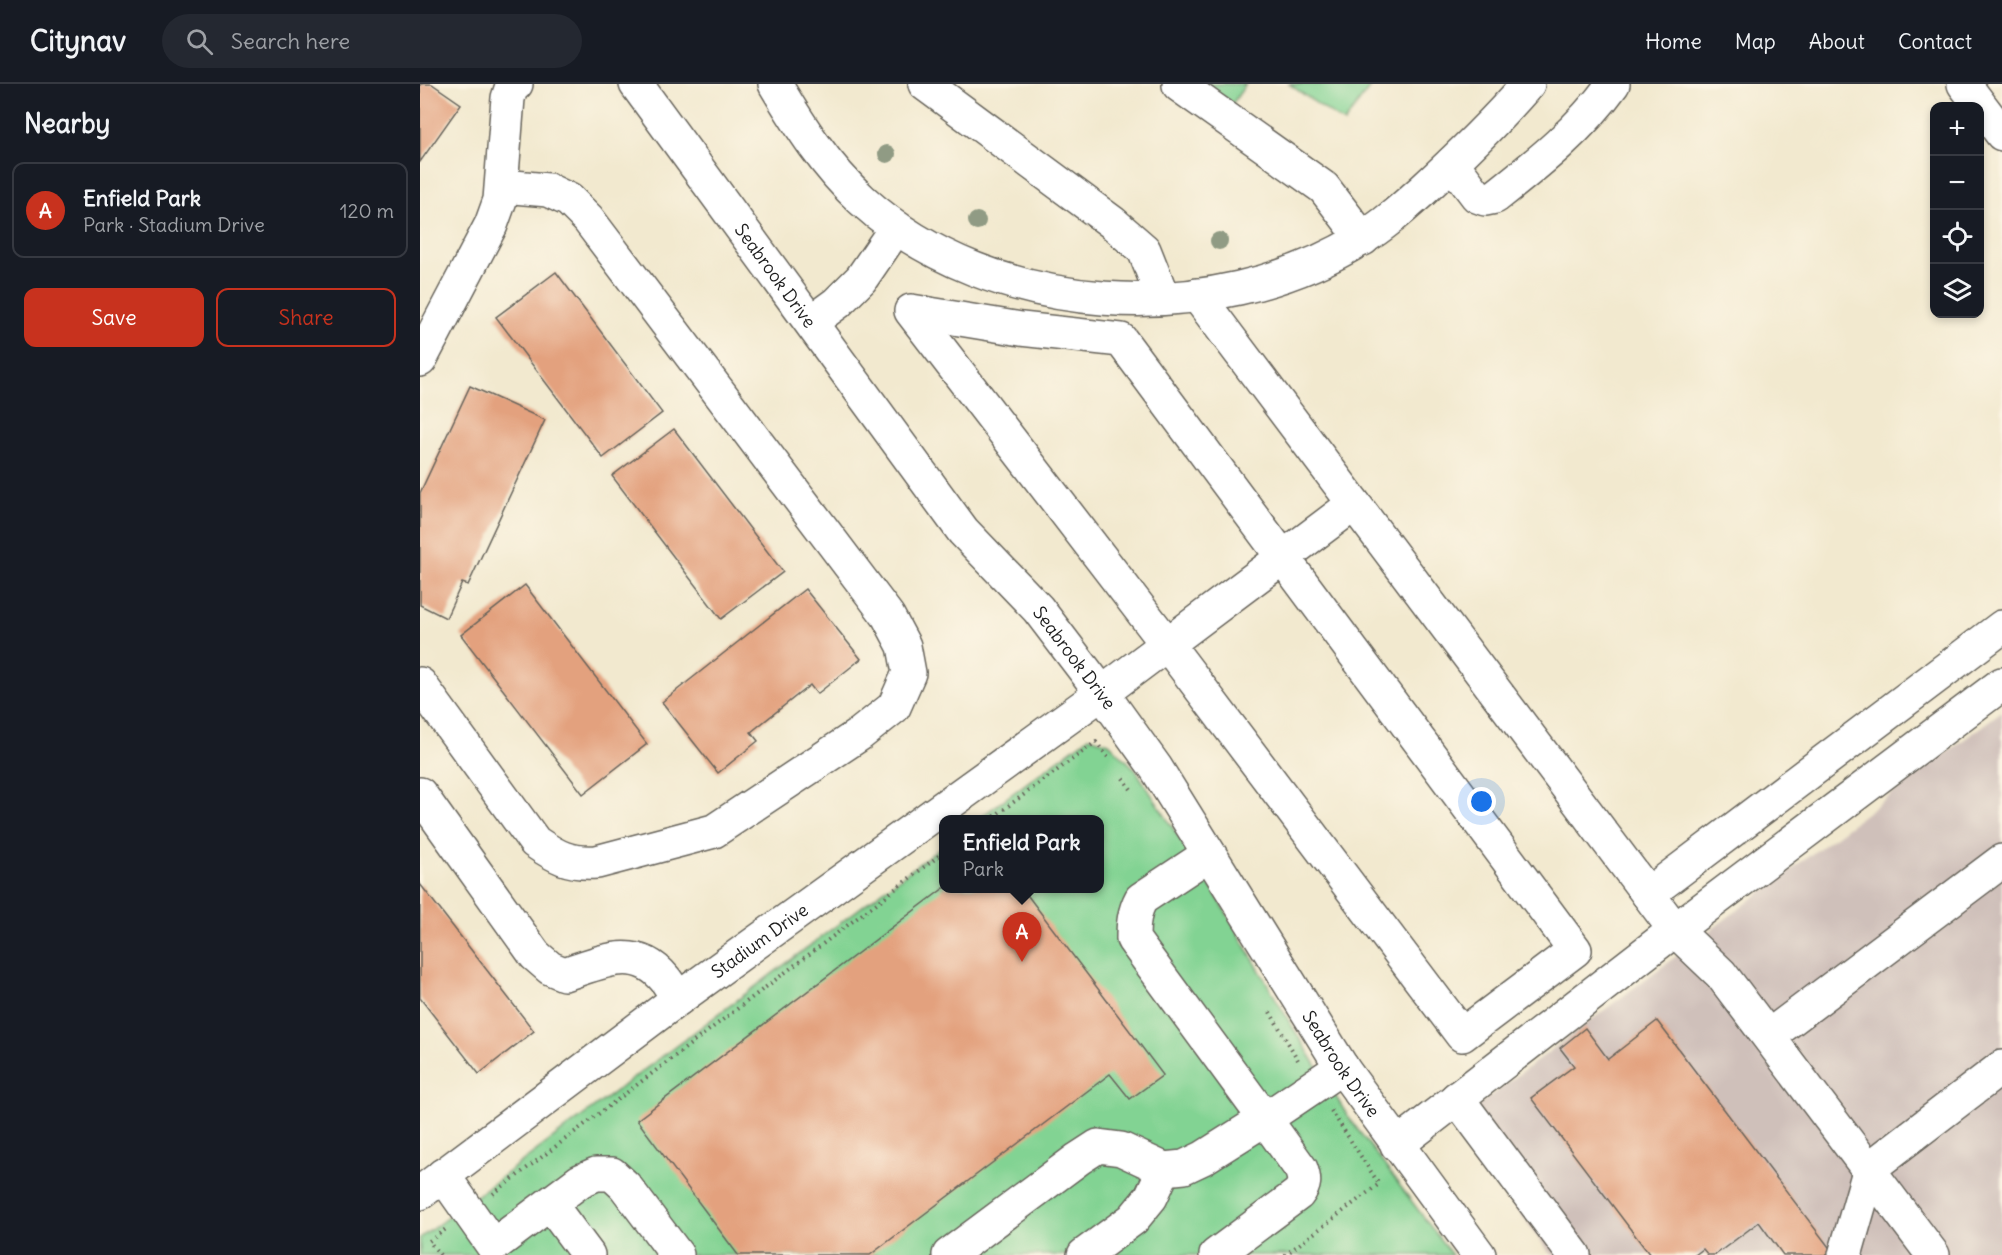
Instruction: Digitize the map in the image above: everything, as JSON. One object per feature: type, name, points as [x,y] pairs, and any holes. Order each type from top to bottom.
[{"type":"street","name":"Seabrook Drive","points":[[636,84],[963,531],[1038,609],[1156,768],[1342,1067],[1479,1255]]},
{"type":"street","points":[[775,84],[827,163],[862,200],[896,228],[945,257],[1029,288],[1090,297],[1133,299],[1197,295],[1246,287],[1323,261],[1363,238],[1406,205],[1452,163],[1528,84]]},
{"type":"street","points":[[925,84],[1113,223],[1144,250],[1163,298]]},
{"type":"street","points":[[1452,163],[1477,196],[1485,199],[1495,197],[1582,124],[1613,84]]},
{"type":"street","points":[[1964,84],[2002,134]]},
{"type":"street","points":[[1179,85],[1324,188],[1363,238]]},
{"type":"street","points":[[420,360],[491,225],[500,200],[508,89]]},
{"type":"street","points":[[420,684],[535,842],[556,857],[578,864],[597,862],[714,831],[860,734],[894,706],[909,673],[904,646],[888,616],[588,219],[569,200],[548,190],[502,186]]},
{"type":"street","points":[[811,322],[837,303],[861,279],[896,228]]},
{"type":"street","points":[[1197,295],[1648,894],[1676,930],[1721,974],[1934,1255]]},
{"type":"street","points":[[911,311],[1021,329],[1122,340],[1575,950],[1462,1035],[1167,644],[911,311]]},
{"type":"street","name":"Stadium Drive","points":[[432,1184],[678,999],[1102,693],[1354,504]]},
{"type":"street","points":[[1648,894],[2002,627]]},
{"type":"street","points":[[1397,1145],[1676,930],[2002,684]]},
{"type":"street","points":[[420,794],[535,955],[550,968],[564,974],[616,958],[637,959],[665,978],[678,999]]},
{"type":"street","points":[[1209,854],[1141,899],[1132,924],[1133,939],[1301,1169],[1304,1178],[1304,1187],[1298,1194],[1216,1255]]},
{"type":"street","points":[[1768,1036],[2002,861]]},
{"type":"street","points":[[950,1255],[1098,1146],[1121,1149],[1164,1169],[1184,1167],[1203,1158],[1265,1119],[1342,1067]]},
{"type":"street","points":[[1845,1255],[1870,1168],[2002,1067]]},
{"type":"street","points":[[1457,1098],[1574,1255]]},
{"type":"street","points":[[1084,1255],[1133,1219],[1151,1197],[1164,1169]]},
{"type":"street","points":[[432,1184],[469,1212],[497,1251],[580,1181],[596,1174],[612,1174],[625,1186],[677,1255]]},
{"type":"street","points":[[550,1204],[588,1255]]},
{"type":"path","points":[[440,1255],[429,1241],[939,856]]},
{"type":"path","points":[[1285,1255],[1379,1184],[1314,1086]]},
{"type":"shaded area","points":[[2002,711],[2002,1255],[1551,1255],[1453,1124]]},
{"type":"green space","points":[[1197,84],[1246,84],[1230,107]]},
{"type":"green space","points":[[1289,84],[1372,84],[1344,123]]},
{"type":"green space","points":[[1089,737],[1109,743],[1135,769],[1219,900],[1290,1023],[1349,1118],[1452,1255],[420,1255],[420,1238],[939,849],[939,893],[1104,893],[1104,815],[983,815]]},
{"type":"building","points":[[420,84],[432,84],[461,104],[420,162]]},
{"type":"building","points":[[556,272],[662,413],[603,458],[496,317]]},
{"type":"building","points":[[470,386],[545,420],[468,585],[462,583],[446,618],[420,605],[420,493]]},
{"type":"building","points":[[674,429],[783,572],[721,619],[612,476]]},
{"type":"building","points":[[525,585],[647,744],[583,794],[461,635]]},
{"type":"building","points":[[805,589],[861,659],[817,694],[810,685],[751,732],[758,741],[718,773],[662,702]]},
{"type":"building","points":[[420,884],[534,1031],[479,1074],[420,998]]},
{"type":"building","points":[[939,892],[1026,893],[1163,1075],[1130,1099],[1110,1074],[870,1255],[738,1255],[637,1120]]},
{"type":"building","points":[[1657,1021],[1835,1255],[1783,1255],[1759,1222],[1715,1255],[1708,1255],[1703,1249],[1695,1255],[1650,1255],[1531,1098],[1574,1066],[1560,1048],[1585,1028],[1608,1059]]},
{"type":"place","name":"Enfield Park","points":[[1022,962]]}]
